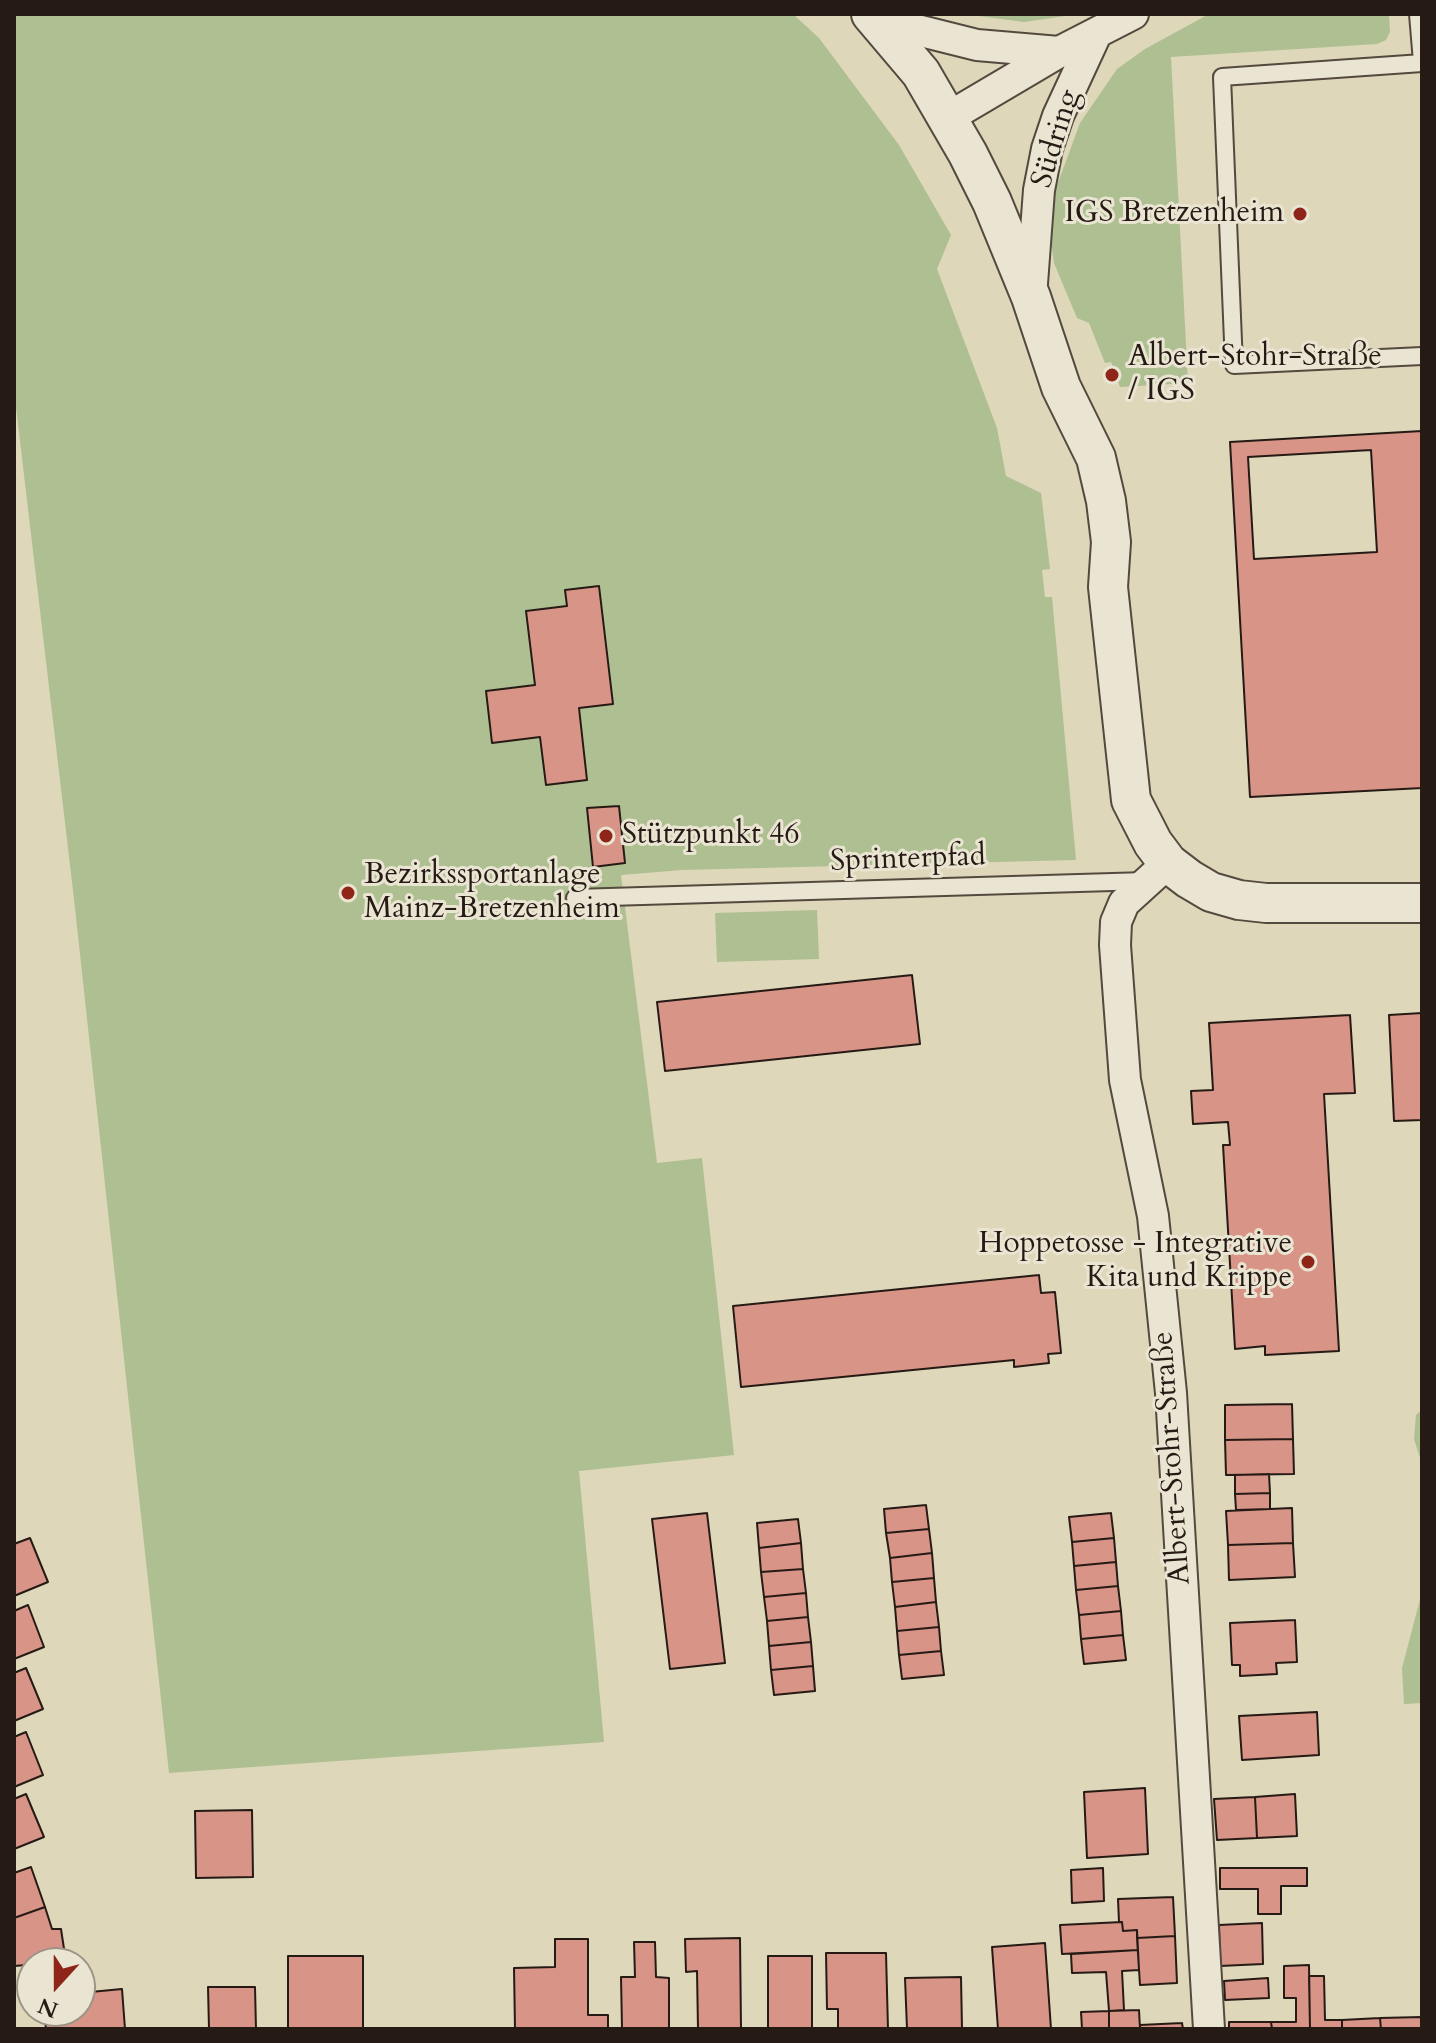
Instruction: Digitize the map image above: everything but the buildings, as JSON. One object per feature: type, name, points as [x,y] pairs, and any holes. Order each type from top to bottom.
[{"type":"street","name":"Südring","points":[[949,117],[1127,16]]},
{"type":"street","name":"Südring","points":[[874,17],[977,45],[1059,52]]},
{"type":"street","points":[[874,17],[921,73],[949,117],[992,202],[1031,297],[1061,387],[1088,543],[1108,587],[1131,800],[1158,872],[1189,879],[1211,892],[1239,900],[1266,903],[1422,903]]},
{"type":"street","name":"Südring","points":[[1031,297],[1039,190],[1047,149],[1058,116],[1096,34]]},
{"type":"street","name":"Albert-Stohr-Straße","points":[[1158,872],[1124,903],[1116,922],[1115,945],[1125,1080],[1153,1216],[1172,1422],[1209,2029]]},
{"type":"lane","points":[[1418,14],[1422,63],[1222,77],[1234,365],[1422,356]]},
{"type":"lane","name":"Sprinterpfad","points":[[575,898],[1158,872]]},
{"type":"green space","name":"Bezirkssportanlage Mainz-Bretzenheim","points":[[14,14],[793,14],[819,38],[899,145],[951,235],[937,269],[997,428],[1006,476],[1041,493],[1050,569],[1042,570],[1045,597],[1052,597],[1076,860],[682,870],[621,875],[657,1163],[702,1158],[734,1455],[579,1471],[604,1742],[169,1773],[74,899],[14,390]]},
{"type":"green space","points":[[964,14],[1079,14],[1024,22]]},
{"type":"green space","points":[[1209,14],[1389,14],[1390,32],[1386,40],[1377,44],[1171,57],[1188,383],[1120,387],[1111,362],[1105,363],[1089,323],[1077,318],[1054,263],[1049,227],[1055,191],[1080,123],[1117,69],[1145,49]]},
{"type":"green space","points":[[817,910],[819,959],[717,962],[715,913]]},
{"type":"green space","points":[[1422,1410],[1422,1464],[1414,1439],[1416,1415]]},
{"type":"green space","points":[[1422,1592],[1422,1703],[1404,1704],[1402,1668]]},
{"type":"place","name":"IGS Bretzenheim","points":[[1300,214]]},
{"type":"place","name":"Albert-Stohr-Straße / IGS","points":[[1112,375]]},
{"type":"place","name":"Stützpunkt 46","points":[[606,836]]},
{"type":"place","name":"Bezirkssportanlage Mainz-Bretzenheim","points":[[348,893]]},
{"type":"place","name":"Hoppetosse - Integrative Kita und Krippe","points":[[1308,1262]]}]
